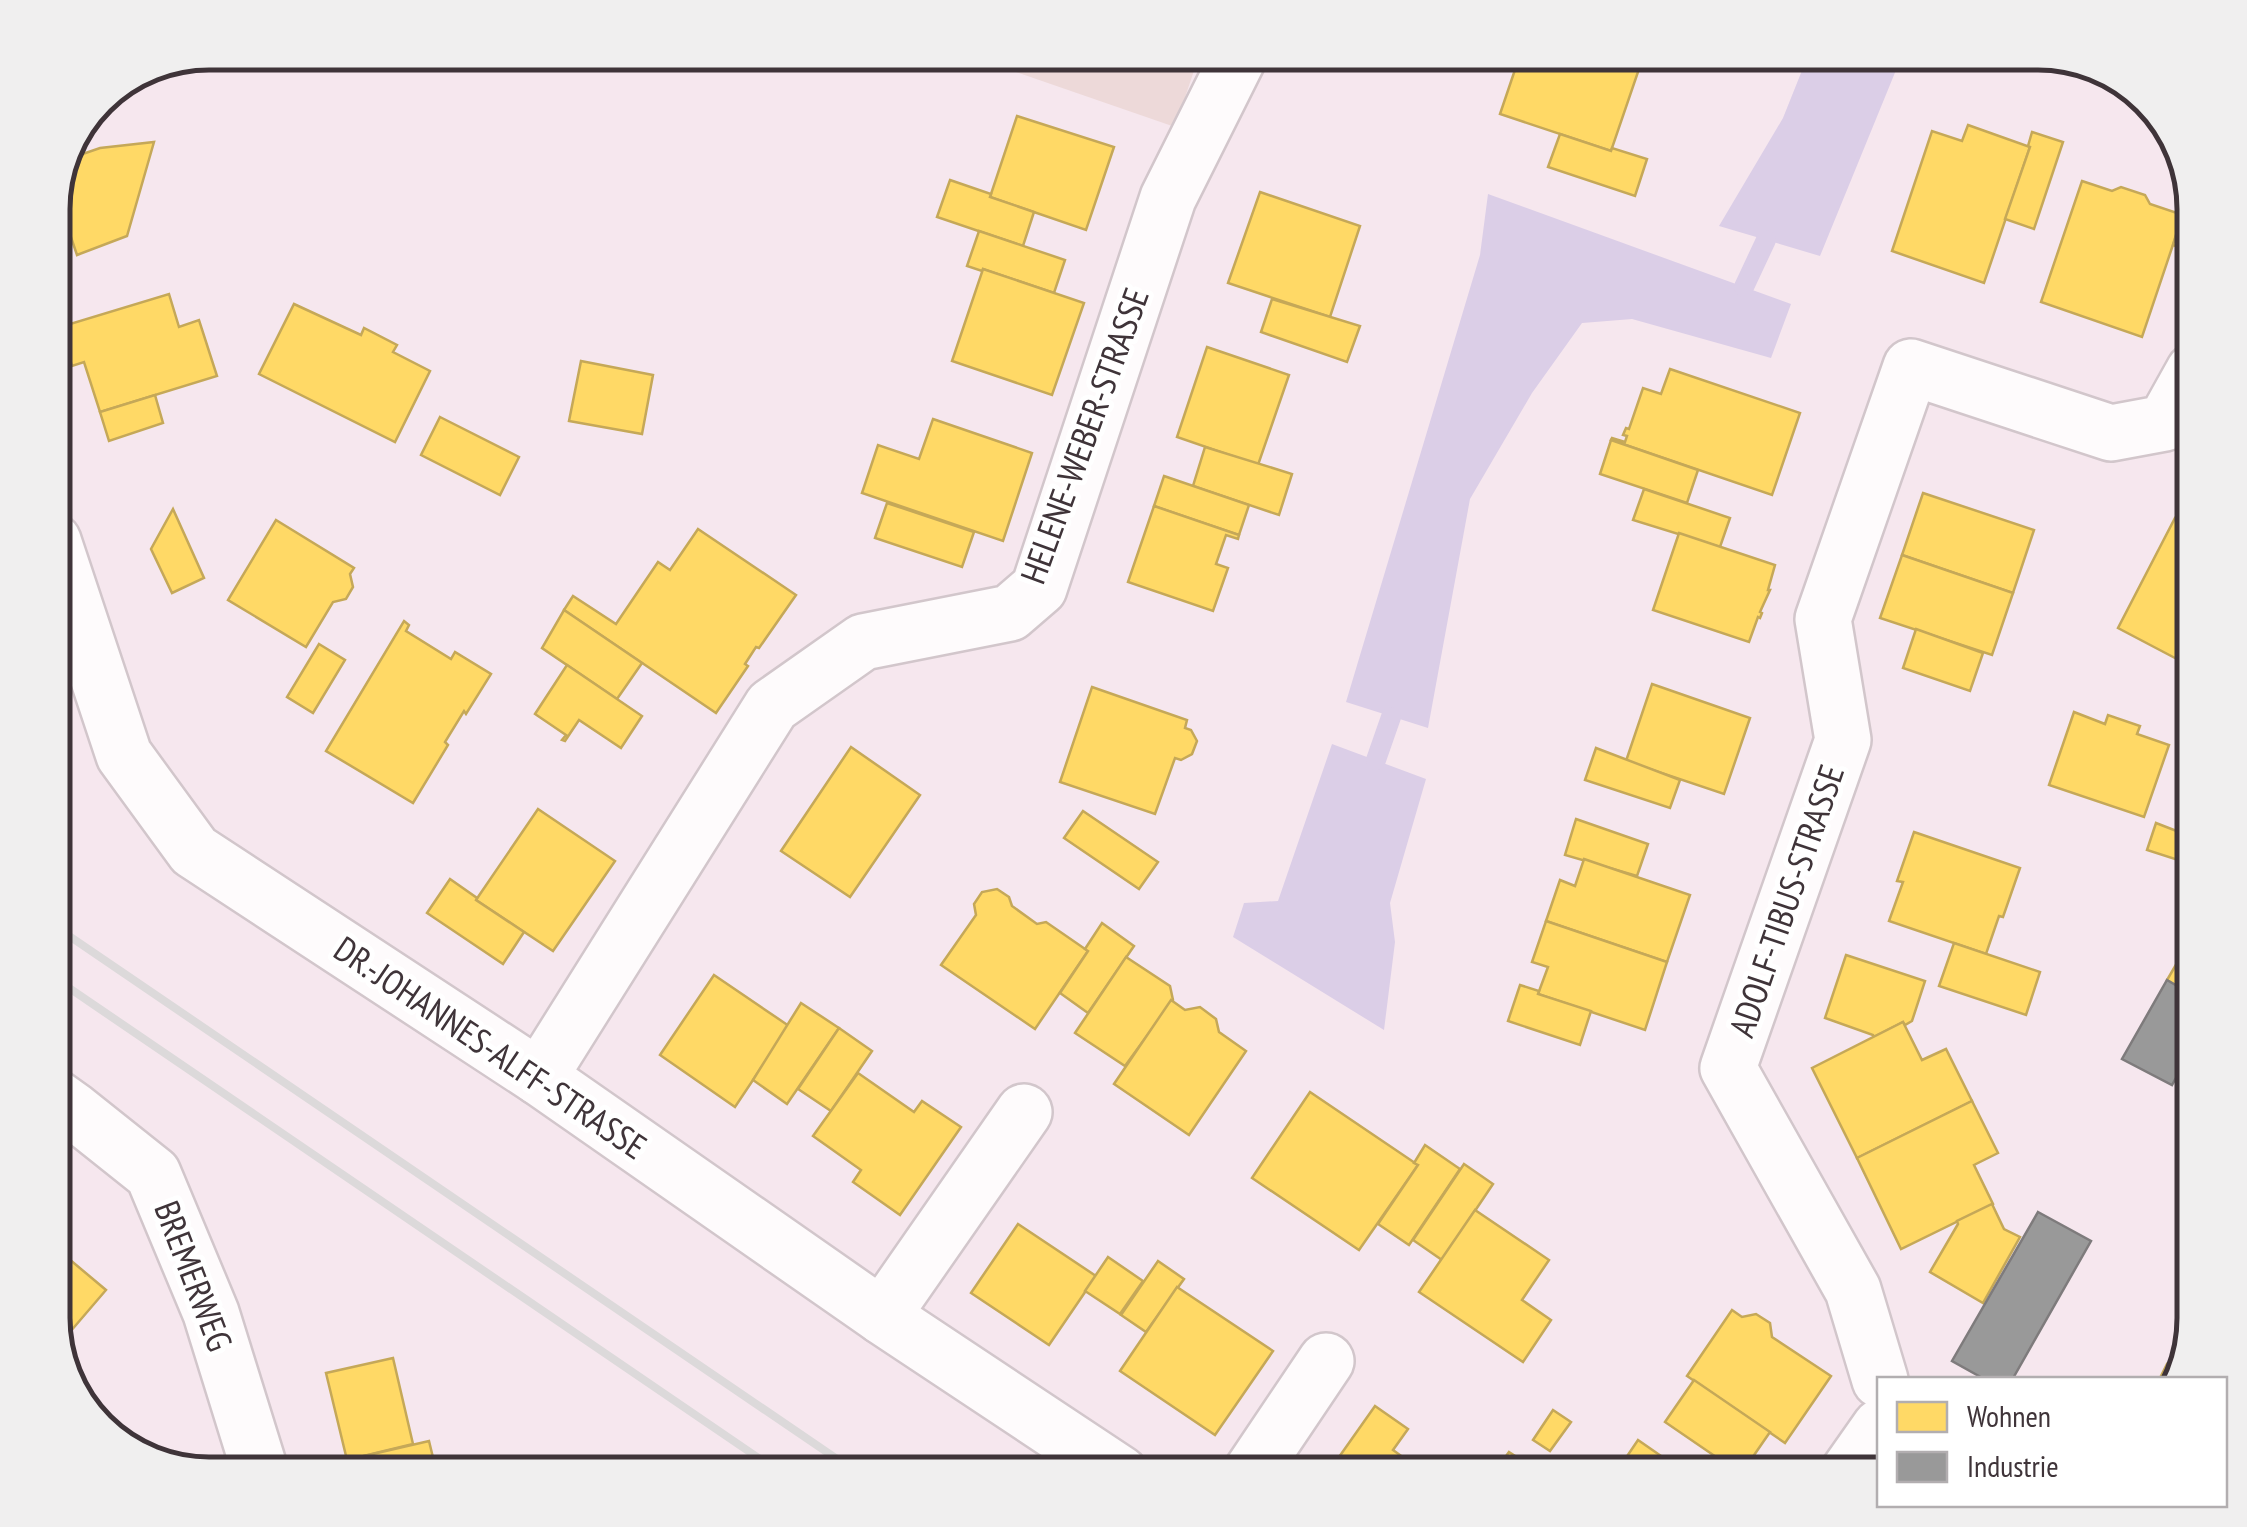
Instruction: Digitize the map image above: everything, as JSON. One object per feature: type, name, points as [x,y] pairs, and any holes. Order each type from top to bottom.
[{"type":"street","name":"HELENE-WEBER-STRASSE","points":[[540,1077],[772,706],[863,642],[1010,613],[1040,588],[1168,198],[1231,70]]},
{"type":"street","name":"ADOLF-TIBUS-STRASSE","points":[[1879,1377],[1854,1290],[1728,1068],[1843,740],[1823,619],[1911,367],[2110,433],[2165,423],[2177,401]]},
{"type":"street","name":"DR.-JOHANNES-ALFF-STRASSE","points":[[70,592],[124,755],[194,851],[540,1077],[882,1316],[1094,1457]]},
{"type":"street","name":"BREMERWEG","points":[[70,1109],[153,1174],[210,1313],[257,1457]]},
{"type":"street","points":[[882,1316],[1024,1112]]},
{"type":"street","points":[[1261,1457],[1326,1361]]},
{"type":"street","points":[[1859,1457],[1877,1431]]},
{"type":"shaded area","points":[[1010,70],[1194,70],[1175,127]]},
{"type":"shaded area","points":[[1802,70],[1896,70],[1820,256],[1719,226],[1783,118]]},
{"type":"shaded area","points":[[1488,194],[1791,304],[1771,358],[1632,319],[1582,323],[1532,393],[1470,499],[1428,728],[1346,702],[1480,255]]},
{"type":"shaded area","points":[[1332,744],[1426,779],[1390,903],[1395,942],[1384,1030],[1233,937],[1244,903],[1278,901]]},
{"type":"building: Wohnen","points":[[1515,70],[1639,70],[1611,151],[1500,114]]},
{"type":"building: Wohnen","points":[[1017,116],[1114,147],[1086,230],[990,197]]},
{"type":"building: Wohnen","points":[[1968,125],[2030,147],[1984,283],[1892,251],[1932,131],[1962,141]]},
{"type":"building: Wohnen","points":[[2032,132],[2063,142],[2034,229],[2005,219]]},
{"type":"building: Wohnen","points":[[1560,134],[1647,159],[1635,196],[1548,167]]},
{"type":"building: Wohnen","points":[[154,142],[127,236],[77,255],[70,234],[75,173],[81,154],[100,148]]},
{"type":"building: Wohnen","points":[[950,180],[1034,212],[1023,246],[937,217]]},
{"type":"building: Wohnen","points":[[2082,181],[2112,191],[2121,187],[2145,195],[2150,204],[2177,213],[2177,233],[2142,337],[2041,302]]},
{"type":"building: Wohnen","points":[[1260,192],[1360,226],[1330,317],[1228,283]]},
{"type":"building: Wohnen","points":[[979,231],[1065,260],[1054,293],[967,266]]},
{"type":"building: Wohnen","points":[[983,269],[1084,303],[1052,395],[952,361]]},
{"type":"building: Wohnen","points":[[169,294],[179,327],[199,320],[217,376],[100,412],[84,362],[72,366],[70,324]]},
{"type":"building: Wohnen","points":[[1272,299],[1360,326],[1347,362],[1261,332]]},
{"type":"building: Wohnen","points":[[294,304],[361,335],[364,328],[397,345],[393,352],[430,371],[395,442],[259,374]]},
{"type":"building: Wohnen","points":[[1207,347],[1289,375],[1258,465],[1177,437]]},
{"type":"building: Wohnen","points":[[581,361],[653,375],[642,434],[569,421]]},
{"type":"building: Wohnen","points":[[1670,369],[1800,413],[1772,495],[1611,440],[1625,442],[1627,436],[1623,435],[1629,429],[1643,388],[1661,394]]},
{"type":"building: Wohnen","points":[[155,395],[163,423],[109,441],[100,412]]},
{"type":"building: Wohnen","points":[[440,417],[519,457],[500,495],[421,455]]},
{"type":"building: Wohnen","points":[[933,419],[1032,453],[1003,541],[862,493],[878,445],[919,459]]},
{"type":"building: Wohnen","points":[[1611,440],[1698,470],[1687,503],[1600,474]]},
{"type":"building: Wohnen","points":[[1205,447],[1292,474],[1279,515],[1193,486]]},
{"type":"building: Wohnen","points":[[1164,476],[1249,505],[1239,535],[1154,506]]},
{"type":"building: Wohnen","points":[[1644,489],[1730,518],[1720,547],[1633,520]]},
{"type":"building: Wohnen","points":[[1923,493],[2034,530],[2013,593],[1902,555]]},
{"type":"building: Wohnen","points":[[887,503],[974,532],[962,567],[875,538]]},
{"type":"building: Wohnen","points":[[1154,506],[1239,535],[1238,539],[1226,535],[1216,564],[1228,568],[1213,611],[1128,582]]},
{"type":"building: Wohnen","points":[[173,509],[204,578],[172,593],[151,549]]},
{"type":"building: Wohnen","points":[[2175,518],[2177,519],[2177,659],[2118,628]]},
{"type":"building: Wohnen","points":[[276,520],[354,568],[350,574],[353,587],[346,599],[333,602],[306,647],[228,600]]},
{"type":"building: Wohnen","points":[[698,529],[796,595],[756,647],[745,664],[748,666],[716,713],[564,610],[573,596],[616,624],[658,562],[670,570]]},
{"type":"building: Wohnen","points":[[1679,533],[1775,565],[1770,590],[1749,642],[1653,610]]},
{"type":"building: Wohnen","points":[[1902,555],[2013,593],[1992,655],[1880,618]]},
{"type":"building: Wohnen","points":[[564,610],[642,663],[617,699],[542,648]]},
{"type":"building: Wohnen","points":[[404,621],[409,625],[406,631],[451,659],[455,652],[491,674],[445,742],[448,745],[413,803],[326,751]]},
{"type":"building: Wohnen","points":[[1916,629],[1983,653],[1970,691],[1903,668]]},
{"type":"building: Wohnen","points":[[319,644],[345,660],[313,713],[287,697]]},
{"type":"building: Wohnen","points":[[567,665],[642,716],[621,748],[579,720],[562,740],[566,735],[535,714]]},
{"type":"building: Wohnen","points":[[1652,684],[1750,718],[1724,794],[1626,761]]},
{"type":"building: Wohnen","points":[[1092,687],[1187,720],[1185,728],[1191,730],[1197,741],[1192,754],[1181,760],[1175,758],[1155,814],[1060,782]]},
{"type":"building: Wohnen","points":[[2074,712],[2105,724],[2108,715],[2140,726],[2137,734],[2169,745],[2144,817],[2049,785]]},
{"type":"building: Wohnen","points":[[851,747],[920,795],[850,897],[781,851]]},
{"type":"building: Wohnen","points":[[1596,748],[1680,780],[1670,808],[1585,780]]},
{"type":"building: Wohnen","points":[[538,809],[615,861],[553,951],[476,900]]},
{"type":"building: Wohnen","points":[[1083,811],[1158,862],[1139,889],[1064,838]]},
{"type":"building: Wohnen","points":[[1576,819],[1648,844],[1637,876],[1565,855]]},
{"type":"building: Wohnen","points":[[2156,823],[2177,831],[2177,860],[2147,850]]},
{"type":"building: Wohnen","points":[[1914,832],[2020,868],[1986,954],[1889,921],[1903,882],[1897,881]]},
{"type":"building: Wohnen","points":[[1584,859],[1690,895],[1667,962],[1546,921],[1560,880],[1575,886]]},
{"type":"building: Wohnen","points":[[450,879],[524,932],[503,964],[427,913]]},
{"type":"building: Wohnen","points":[[997,889],[1037,924],[1046,922],[1088,951],[1035,1029],[941,965],[976,915],[974,904],[982,892]]},
{"type":"building: Wohnen","points":[[1546,921],[1667,962],[1645,1030],[1538,994],[1548,967],[1532,962]]},
{"type":"building: Wohnen","points":[[1102,923],[1134,946],[1088,1013],[1060,993]]},
{"type":"building: Wohnen","points":[[1954,943],[2040,972],[2026,1015],[1939,986]]},
{"type":"building: Wohnen","points":[[1846,955],[1925,981],[1912,1021],[1874,1037],[1825,1018]]},
{"type":"building: Wohnen","points":[[1126,957],[1170,986],[1173,1000],[1125,1066],[1075,1033]]},
{"type":"building: Wohnen","points":[[2177,963],[2177,986],[2167,980]]},
{"type":"building: Wohnen","points":[[714,975],[789,1026],[735,1107],[660,1055]]},
{"type":"building: Wohnen","points":[[1520,985],[1591,1011],[1580,1045],[1508,1021]]},
{"type":"building: Wohnen","points":[[1171,1000],[1185,1010],[1200,1007],[1216,1019],[1219,1032],[1246,1051],[1189,1135],[1114,1084]]},
{"type":"building: Wohnen","points":[[801,1003],[839,1028],[787,1104],[753,1080]]},
{"type":"building: Wohnen","points":[[1903,1022],[1922,1060],[1946,1049],[1972,1101],[1857,1158],[1812,1068]]},
{"type":"building: Wohnen","points":[[839,1028],[872,1051],[831,1111],[798,1089]]},
{"type":"building: Wohnen","points":[[858,1073],[914,1112],[922,1101],[961,1127],[900,1215],[853,1182],[861,1170],[813,1136]]},
{"type":"building: Wohnen","points":[[1310,1092],[1418,1165],[1359,1250],[1252,1178]]},
{"type":"building: Wohnen","points":[[1972,1101],[1998,1153],[1974,1165],[1993,1204],[1901,1249],[1857,1158]]},
{"type":"building: Wohnen","points":[[1425,1145],[1460,1169],[1409,1245],[1378,1224],[1418,1165],[1414,1163]]},
{"type":"building: Wohnen","points":[[1464,1164],[1493,1184],[1442,1260],[1413,1240]]},
{"type":"building: Wohnen","points":[[1992,1204],[2004,1229],[2020,1237],[1983,1303],[1930,1272],[1957,1221]]},
{"type":"building: Wohnen","points":[[1475,1210],[1549,1260],[1522,1300],[1551,1320],[1523,1362],[1419,1292]]},
{"type":"building: Wohnen","points":[[1018,1224],[1096,1276],[1049,1345],[971,1293]]},
{"type":"building: Wohnen","points":[[1108,1257],[1143,1281],[1120,1314],[1085,1291]]},
{"type":"building: Wohnen","points":[[70,1260],[106,1290],[71,1331]]},
{"type":"building: Wohnen","points":[[1158,1261],[1184,1279],[1146,1332],[1121,1315]]},
{"type":"building: Wohnen","points":[[1177,1287],[1273,1351],[1215,1435],[1120,1371]]},
{"type":"building: Wohnen","points":[[1732,1310],[1742,1317],[1756,1314],[1770,1323],[1772,1337],[1831,1376],[1785,1443],[1687,1376]]},
{"type":"building: Wohnen","points":[[393,1358],[413,1444],[346,1457],[326,1373]]},
{"type":"building: Wohnen","points":[[1694,1380],[1770,1432],[1753,1457],[1716,1457],[1665,1422]]},
{"type":"building: Wohnen","points":[[1375,1406],[1408,1429],[1393,1450],[1403,1457],[1339,1457]]},
{"type":"building: Wohnen","points":[[1553,1410],[1571,1422],[1550,1451],[1533,1440]]},
{"type":"building: Wohnen","points":[[1638,1440],[1662,1457],[1626,1457]]},
{"type":"building: Wohnen","points":[[429,1441],[433,1457],[360,1457]]},
{"type":"building: Industrie","points":[[2167,980],[2177,986],[2177,1076],[2172,1085],[2122,1059]]},
{"type":"building: Industrie","points":[[2038,1212],[2091,1241],[2014,1377],[1981,1377],[1952,1361]]},
{"type":"waterway","points":[[1744,287],[1766,240]]},
{"type":"waterway","points":[[1376,760],[1391,717]]},
{"type":"railway","points":[[70,937],[834,1457]]},
{"type":"railway","points":[[70,989],[757,1457]]}]
